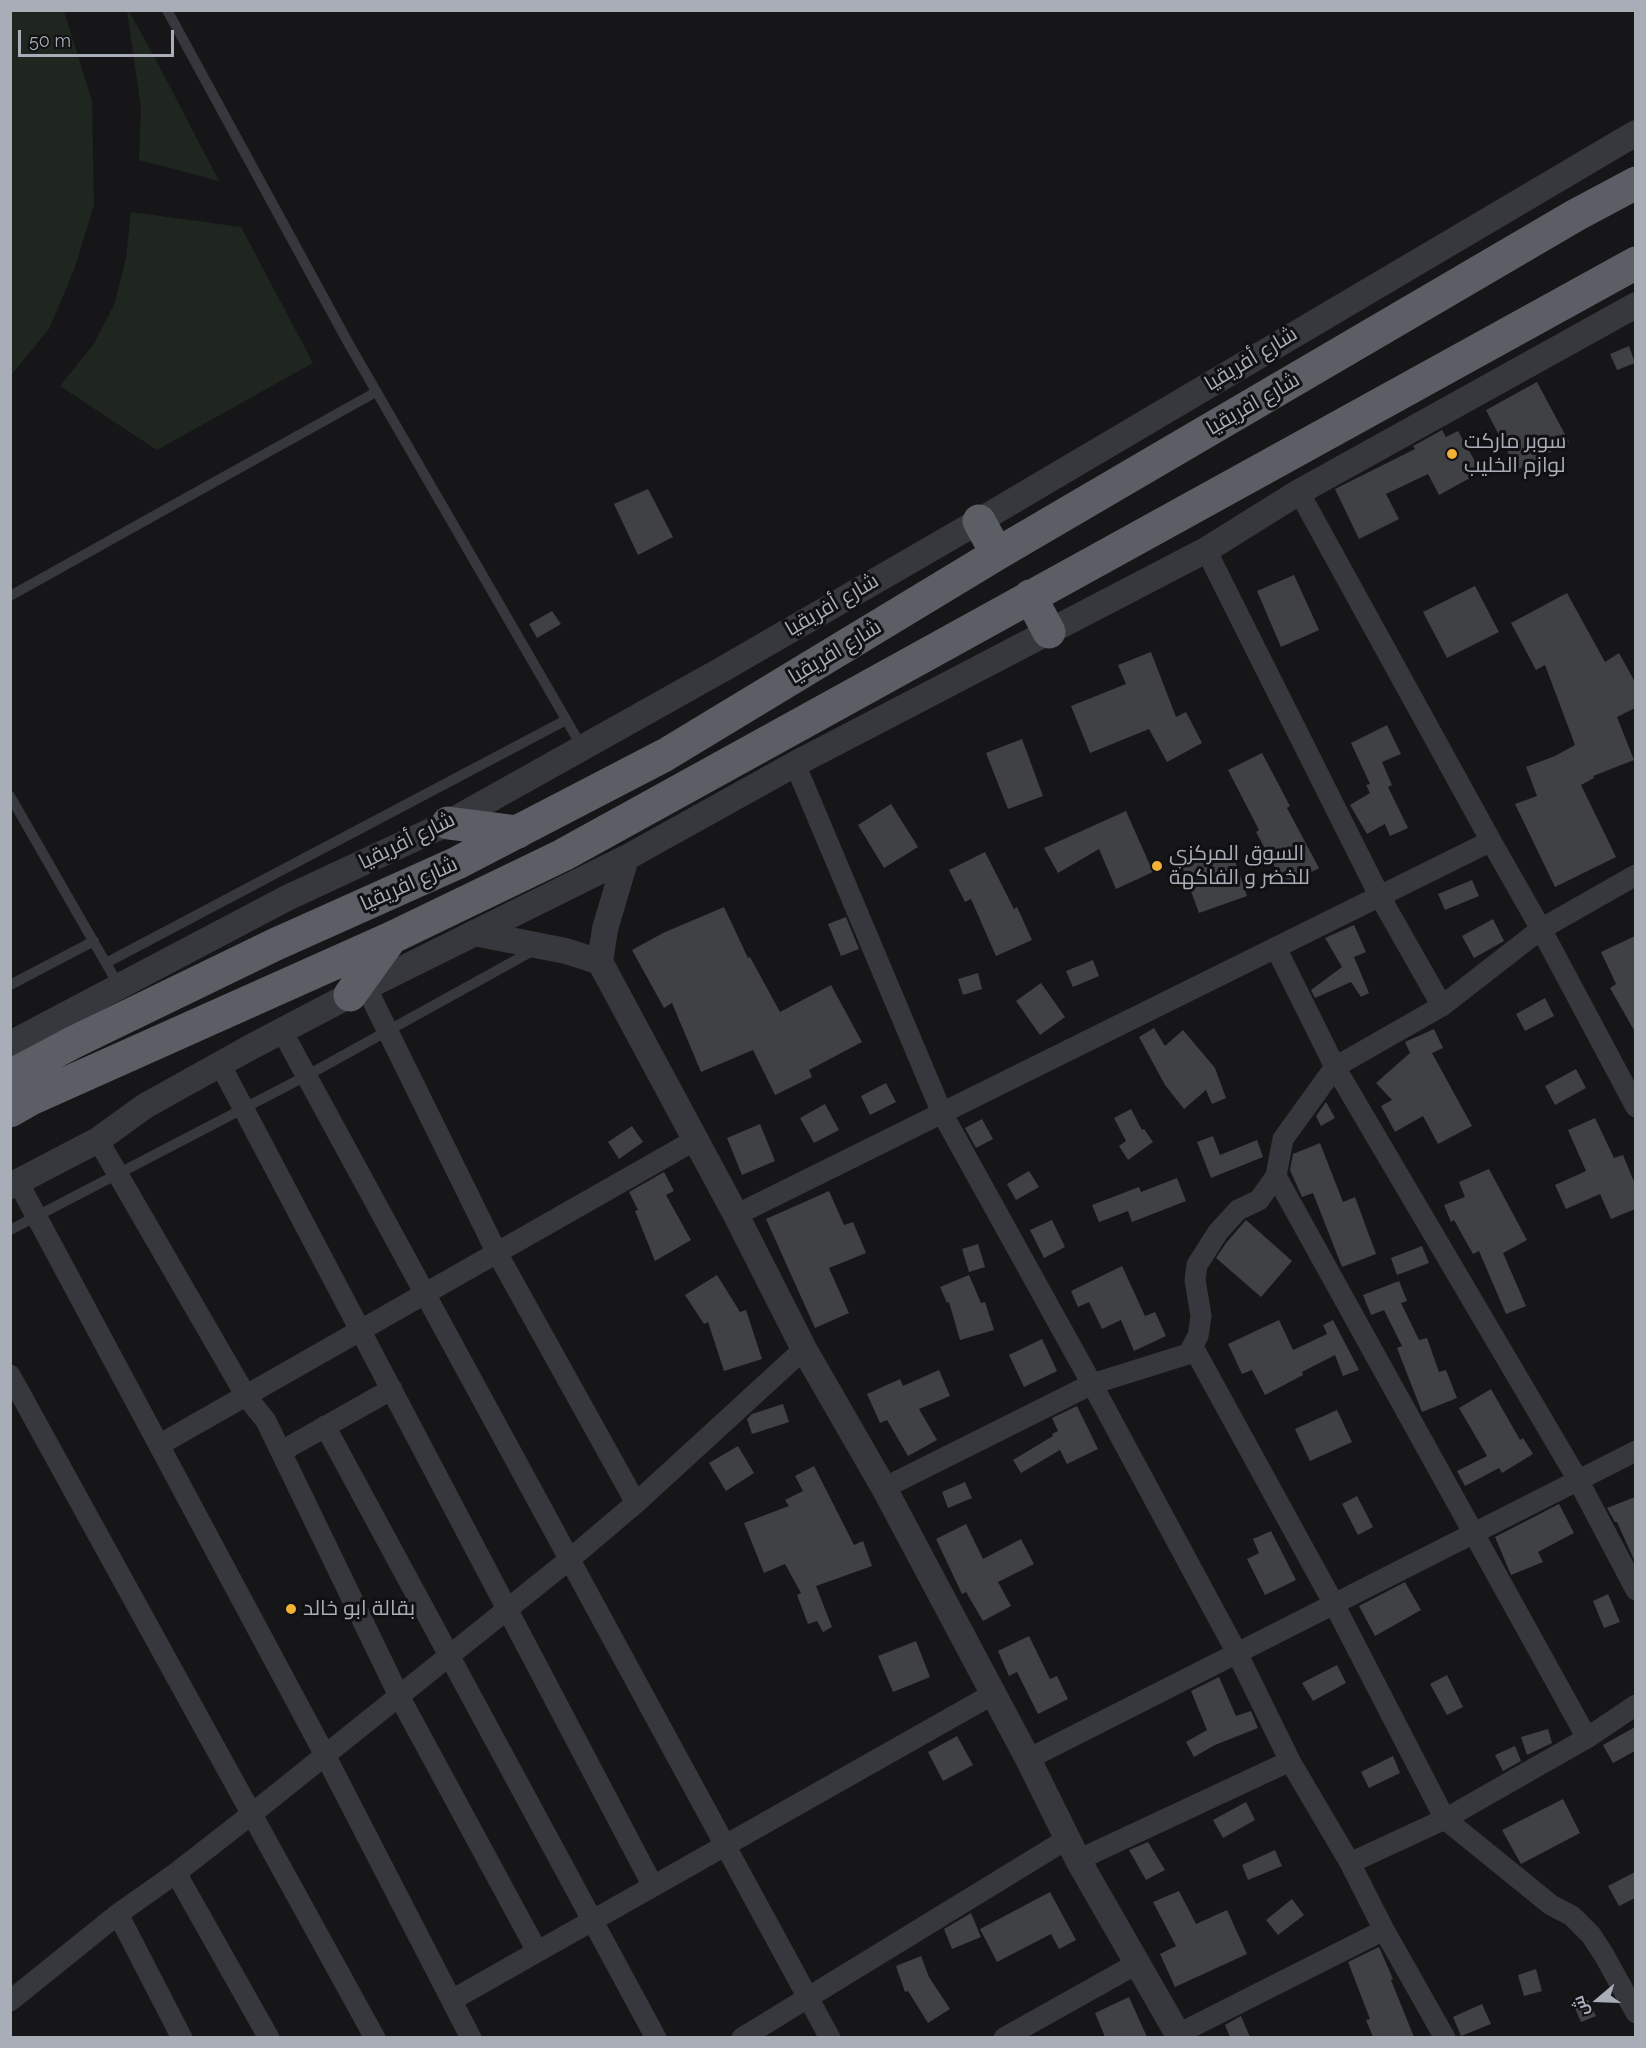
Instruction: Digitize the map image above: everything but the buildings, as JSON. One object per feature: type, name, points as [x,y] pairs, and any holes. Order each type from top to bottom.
[{"type":"highway","name":"شارع افريقيا","points":[[10,1076],[74,1042],[264,950],[457,863],[665,755],[997,554],[1576,215],[1631,189]]},
{"type":"highway","name":"شارع افريقيا","points":[[10,1111],[31,1099],[391,938],[563,855],[1635,263]]},
{"type":"highway","points":[[979,521],[997,554]]},
{"type":"highway","points":[[1030,596],[1049,632]]},
{"type":"highway","points":[[448,823],[518,832]]},
{"type":"highway","points":[[358,991],[391,938]]},
{"type":"street","name":"شارع أفريقيا","points":[[10,1044],[287,898],[448,823],[734,663],[979,521],[1635,133]]},
{"type":"street","points":[[470,2037],[325,1755],[36,1216],[14,1184],[98,1140],[145,1106],[282,1031],[626,858],[795,764],[1206,550],[1299,492],[1635,305]]},
{"type":"street","points":[[1299,492],[1541,928],[1635,1107]]},
{"type":"street","points":[[1206,550],[1379,895],[1442,1006]]},
{"type":"street","points":[[795,764],[942,1113],[1237,1653],[1290,1761],[1350,1863],[1384,1930],[1445,2037]]},
{"type":"street","points":[[736,1215],[1491,841]]},
{"type":"street","points":[[626,858],[605,928],[600,962],[736,1215],[804,1349],[884,1488],[1028,1759],[1073,1849],[1179,2036],[1384,1930]]},
{"type":"street","points":[[884,1488],[1092,1384],[1188,1354],[1198,1336],[1201,1316],[1195,1280],[1197,1265],[1218,1232],[1238,1210],[1259,1200],[1276,1176],[1283,1139],[1335,1067],[1442,1006],[1541,928],[1635,875]]},
{"type":"street","points":[[474,933],[566,951],[600,962]]},
{"type":"street","points":[[1276,948],[1335,1067],[1578,1480],[1635,1590]]},
{"type":"street","points":[[358,991],[387,1030],[496,1251],[636,1503]]},
{"type":"street","points":[[282,1031],[830,2037]]},
{"type":"street","points":[[220,1064],[653,1886]]},
{"type":"street","points":[[98,1140],[246,1396],[266,1421],[399,1696],[537,1951]]},
{"type":"street","points":[[159,1445],[496,1251],[695,1140]]},
{"type":"street","points":[[1276,1176],[1587,1738]]},
{"type":"street","points":[[1193,1347],[1334,1604],[1445,1819],[1551,1905],[1572,1916],[1591,1935],[1635,2013]]},
{"type":"street","points":[[10,2001],[117,1914],[176,1873],[253,1813],[508,1609],[636,1503],[804,1349]]},
{"type":"street","points":[[10,1375],[375,2037]]},
{"type":"street","points":[[282,1451],[392,1389]]},
{"type":"street","points":[[325,1426],[656,2037]]},
{"type":"street","points":[[1028,1759],[1635,1451]]},
{"type":"street","points":[[452,2000],[993,1694]]},
{"type":"street","points":[[1350,1863],[1445,1819],[1587,1738],[1635,1705]]},
{"type":"street","points":[[742,2037],[809,1996],[1073,1849],[1290,1761]]},
{"type":"street","points":[[176,1873],[269,2037]]},
{"type":"street","points":[[117,1914],[182,2037]]},
{"type":"street","points":[[1004,2037],[1138,1963]]},
{"type":"lane","points":[[167,10],[376,392],[582,747]]},
{"type":"lane","points":[[10,596],[376,392]]},
{"type":"lane","points":[[106,963],[566,720]]},
{"type":"lane","points":[[10,796],[120,987]]},
{"type":"lane","points":[[10,985],[94,941]]},
{"type":"lane","points":[[10,1230],[306,1076],[541,946]]},
{"type":"shaded area","points":[[11,10],[64,11],[92,101],[94,205],[74,270],[49,329],[11,375]]},
{"type":"shaded area","points":[[127,11],[156,60],[219,181],[139,160],[141,108]]},
{"type":"shaded area","points":[[131,212],[241,227],[313,363],[157,450],[60,386],[93,345],[114,305],[126,258]]},
{"type":"place","name":"سوبر ماركت لوازم الخليب","points":[[1452,454]]},
{"type":"place","name":"السوق المركزي للخضر و الفاكهة","points":[[1157,866]]},
{"type":"place","name":"بقالة ابو خالد","points":[[291,1609]]}]
